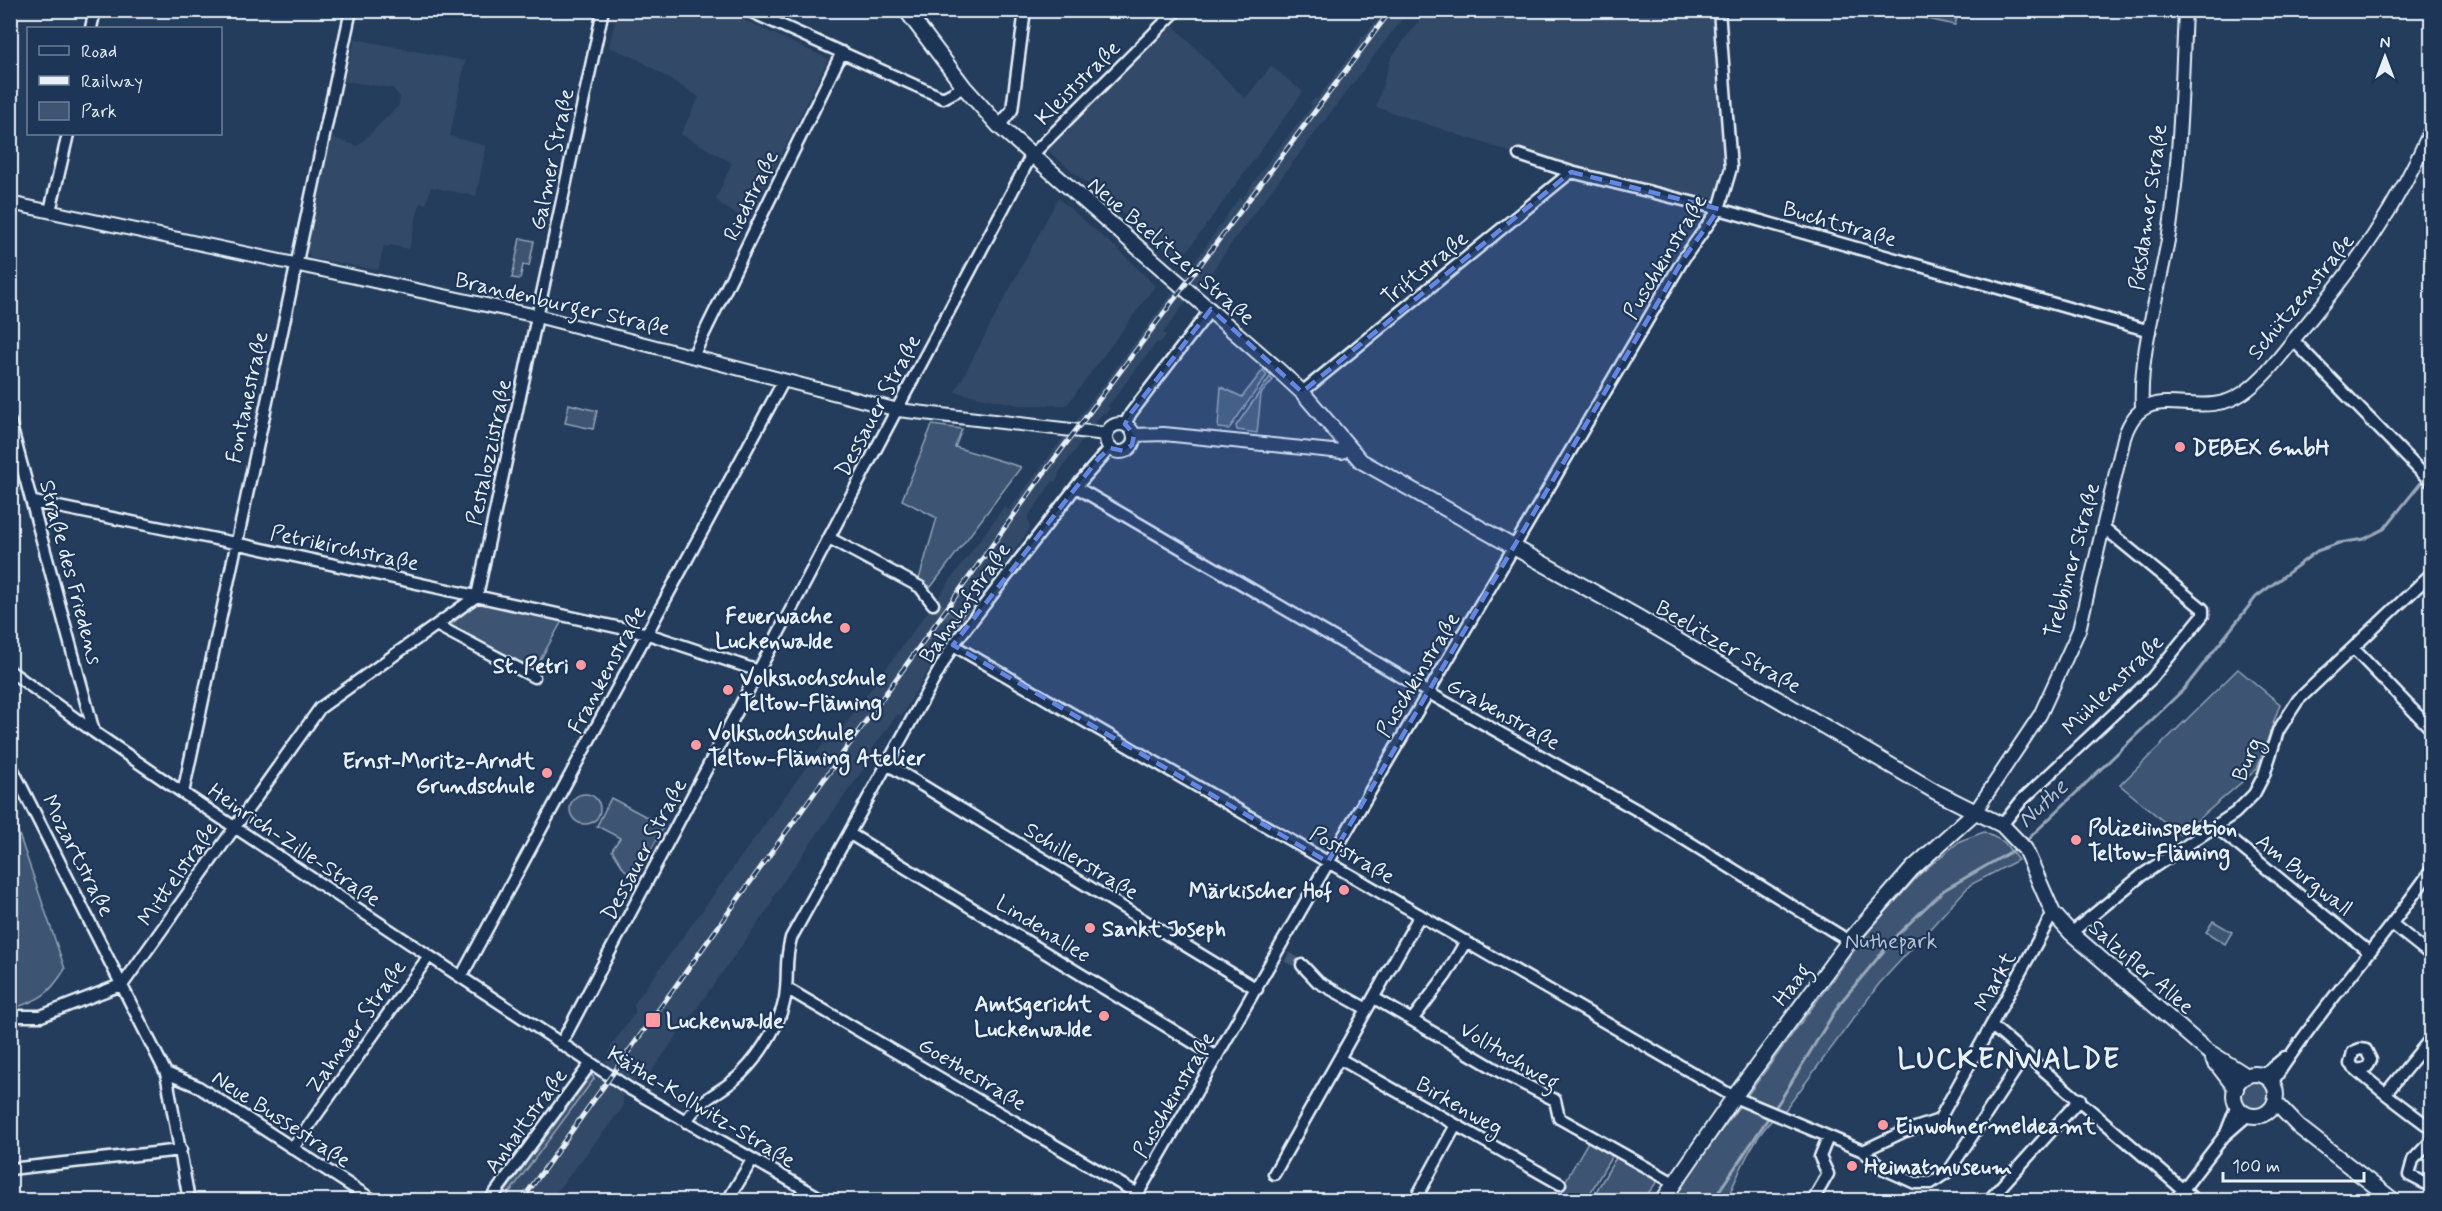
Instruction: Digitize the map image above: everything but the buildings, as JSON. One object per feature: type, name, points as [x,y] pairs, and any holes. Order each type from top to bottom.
[{"type":"main road","name":"Neue Beelitzer Straße","points":[[906,10],[964,87],[999,126],[1211,309],[1302,392],[1349,448]]},
{"type":"main road","name":"Beelitzer Straße","points":[[1349,448],[1361,460],[1514,549],[1975,812],[2002,825],[2021,845],[2053,913]]},
{"type":"main road","name":"Haag","points":[[1663,1200],[1734,1097],[1849,941],[1912,869],[1975,812]]},
{"type":"main road","name":"Salzufler Allee","points":[[2053,913],[2071,933],[2206,1050],[2247,1076]]},
{"type":"main road","name":"Salzufler Allee","points":[[2206,1050],[2236,1089]]},
{"type":"main road","points":[[2271,1107],[2275,1089],[2267,1080],[2247,1076],[2236,1089],[2242,1110],[2271,1107],[2393,1200]]},
{"type":"street","points":[[91,27],[95,10]]},
{"type":"street","name":"Fontanestraße","points":[[183,793],[351,10]]},
{"type":"street","name":"Galmer Straße","points":[[537,316],[603,10]]},
{"type":"street","points":[[747,10],[943,98],[964,87]]},
{"type":"street","points":[[999,126],[1011,110],[1024,10]]},
{"type":"street","name":"Kleiststraße","points":[[1031,156],[1177,10]]},
{"type":"street","name":"Puschkinstraße","points":[[1136,1197],[1257,989],[1283,955],[1328,862],[1684,258],[1719,209],[1731,168],[1719,10]]},
{"type":"street","name":"Potsdamer Straße","points":[[2142,408],[2140,382],[2169,230],[2178,155],[2185,10]]},
{"type":"street","name":"Riedstraße","points":[[693,356],[842,52]]},
{"type":"street","name":"Schützenstraße","points":[[2142,408],[2163,403],[2208,406],[2235,399],[2261,377],[2359,260],[2382,225],[2415,166],[2432,127]]},
{"type":"street","points":[[50,211],[68,135]]},
{"type":"street","name":"Buchtstraße","points":[[1519,155],[1571,172],[1719,209],[2150,331]]},
{"type":"street","name":"Dessauer Straße","points":[[561,1044],[1031,156]]},
{"type":"street","name":"Triftstraße","points":[[1302,392],[1571,172]]},
{"type":"street","name":"Brandenburger Straße","points":[[10,203],[537,316],[898,410],[1106,434]]},
{"type":"street","points":[[1125,424],[1131,412],[1211,309]]},
{"type":"street","name":"Pestalozzistraße","points":[[477,596],[537,316]]},
{"type":"street","points":[[2293,340],[2432,483]]},
{"type":"street","name":"Frankenstraße","points":[[461,977],[784,380]]},
{"type":"street","name":"Trebbiner Straße","points":[[1975,812],[2040,715],[2079,630],[2127,428],[2133,416],[2142,408]]},
{"type":"street","name":"Straße des Friedens","points":[[10,422],[34,502],[94,732]]},
{"type":"street","points":[[1125,424],[1111,426],[1106,434],[1110,448],[1119,452],[1128,448],[1134,435]]},
{"type":"street","points":[[1125,424],[1134,435]]},
{"type":"street","points":[[1134,435],[1164,434],[1342,452],[1349,448]]},
{"type":"street","name":"Bahnhofstraße","points":[[686,1122],[694,1107],[728,1087],[746,1069],[775,1023],[784,1005],[785,962],[791,938],[953,645],[1076,487],[1110,448]]},
{"type":"street","name":"Grabenstraße","points":[[1076,487],[1429,693],[1642,813],[1849,941]]},
{"type":"street","name":"Petrikirchstraße","points":[[34,502],[236,543],[648,634]]},
{"type":"street","name":"Mühlenstraße","points":[[2002,825],[2022,800],[2152,678],[2203,615],[2203,609],[2103,527]]},
{"type":"street","points":[[829,538],[920,587],[933,604]]},
{"type":"street","name":"Burg","points":[[2071,933],[2142,875],[2216,827],[2254,794],[2271,757],[2277,731],[2298,700],[2432,573]]},
{"type":"street","name":"Mittelstraße","points":[[123,984],[320,708],[477,596]]},
{"type":"street","points":[[438,626],[534,676]]},
{"type":"street","points":[[648,634],[759,671]]},
{"type":"street","name":"Poststraße","points":[[953,645],[1734,1097]]},
{"type":"street","points":[[2353,648],[2432,730]]},
{"type":"street","name":"Heinrich-Zille-Straße","points":[[10,671],[183,793],[561,1044]]},
{"type":"street","name":"Mozartstraße","points":[[10,764],[166,1073],[189,1200]]},
{"type":"street","name":"Schillerstraße","points":[[887,764],[1257,989]]},
{"type":"street","name":"Am Burgwall","points":[[2216,827],[2369,952]]},
{"type":"street","name":"Lindenallee","points":[[850,834],[1217,1057]]},
{"type":"street","points":[[2267,1080],[2392,924],[2432,869]]},
{"type":"street","name":"Markt","points":[[1863,1152],[1903,1132],[1939,1120],[2053,913]]},
{"type":"street","points":[[1274,1174],[1420,915]]},
{"type":"street","points":[[2392,924],[2432,957]]},
{"type":"street","points":[[1412,1020],[1446,975],[1466,941]]},
{"type":"street","name":"Zahnaer Straße","points":[[293,1148],[429,956]]},
{"type":"street","points":[[1302,965],[1318,982],[1367,1009]]},
{"type":"street","points":[[10,1016],[41,1016],[123,984]]},
{"type":"street","name":"Goethestraße","points":[[786,988],[1136,1197]]},
{"type":"street","name":"Volltuchweg","points":[[1374,998],[1504,1074],[1555,1100],[1559,1118],[1674,1183]]},
{"type":"street","points":[[1992,1026],[2080,1099],[2195,1200]]},
{"type":"street","points":[[2386,1093],[2432,1037]]},
{"type":"street","name":"Käthe-Kollwitz-Straße","points":[[561,1044],[686,1122],[824,1200]]},
{"type":"street","points":[[1734,1097],[1863,1152],[1884,1169],[1915,1183],[1931,1183],[1949,1171],[2026,1054]]},
{"type":"street","name":"Birkenweg","points":[[1340,1059],[1560,1184]]},
{"type":"street","name":"Anhaltstraße","points":[[490,1200],[591,1063]]},
{"type":"street","points":[[2356,1069],[2432,1129]]},
{"type":"street","name":"Neue Bussestraße","points":[[166,1073],[197,1086],[373,1200]]},
{"type":"street","points":[[1989,1200],[2080,1099]]},
{"type":"street","points":[[2175,1200],[2184,1191],[2242,1110]]},
{"type":"street","points":[[1415,1200],[1456,1125]]},
{"type":"street","points":[[1813,1200],[1828,1174],[1820,1157],[1828,1137]]},
{"type":"street","points":[[2432,1140],[2414,1160],[2409,1175],[2432,1187]]},
{"type":"street","points":[[10,1169],[181,1150]]},
{"type":"street","points":[[728,1200],[752,1160]]},
{"type":"highlighted area","points":[[1571,172],[1719,209],[1684,258],[1328,862],[953,645],[1099,458],[1110,448],[1124,451],[1132,445],[1134,435],[1125,424],[1131,413],[1211,309],[1302,392]]},
{"type":"shaded area","points":[[617,11],[724,11],[828,59],[749,221],[724,207],[716,199],[732,163],[681,134],[699,97],[636,58],[609,47]]},
{"type":"shaded area","points":[[1384,11],[1408,11],[1235,238],[1211,273],[1209,272],[1197,287],[1163,333],[1166,335],[1160,343],[1157,342],[1108,406],[1110,408],[1096,421],[1058,474],[1055,482],[1053,481],[1028,517],[1030,529],[932,664],[902,715],[897,715],[872,749],[872,757],[773,896],[773,902],[643,1083],[635,1080],[623,1098],[623,1107],[550,1200],[504,1200],[608,1058],[611,1046],[635,1013],[634,1004],[829,736],[837,729],[841,730],[1004,507],[1009,510],[1185,276],[1239,198],[1242,199],[1312,106],[1310,104],[1315,98],[1317,99],[1359,44],[1362,36],[1364,37]]},
{"type":"shaded area","points":[[1426,11],[1714,11],[1731,168],[1719,209],[1519,155],[1376,107],[1391,58]]},
{"type":"shaded area","points":[[1173,25],[1245,99],[1271,66],[1303,92],[1180,261],[1046,149]]},
{"type":"shaded area","points":[[355,39],[465,61],[450,136],[486,146],[476,196],[431,187],[426,204],[420,203],[409,249],[384,246],[378,270],[311,258],[306,248],[329,137],[358,146],[399,105],[400,97],[392,88],[344,81]]},
{"type":"shaded area","points":[[1058,198],[1123,254],[1155,286],[1067,405],[1019,405],[955,392]]},
{"type":"green space","points":[[1959,10],[1955,25],[1893,11]]},
{"type":"green space","points":[[520,238],[534,241],[529,266],[523,265],[520,279],[512,278]]},
{"type":"green space","points":[[1263,370],[1267,375],[1229,429],[1218,428],[1221,387],[1242,397]]},
{"type":"green space","points":[[1270,377],[1273,380],[1261,394],[1257,433],[1237,430],[1236,426]]},
{"type":"green space","points":[[569,404],[597,411],[593,429],[565,423]]},
{"type":"green space","points":[[932,425],[962,429],[955,447],[1021,467],[931,587],[919,579],[937,518],[902,500]]},
{"type":"green space","points":[[479,602],[562,621],[535,669],[449,626]]},
{"type":"green space","points":[[2238,669],[2280,704],[2257,769],[2180,835],[2120,785]]},
{"type":"green space","points":[[585,794],[591,795],[599,803],[599,815],[591,823],[585,824],[579,823],[571,815],[570,809],[571,803],[579,795]]},
{"type":"green space","points":[[611,798],[664,826],[635,879],[624,869],[612,850],[620,838],[597,826]]},
{"type":"green space","points":[[10,808],[65,969],[49,991],[29,1003],[11,1009]]},
{"type":"green space","name":"Nuthepark","points":[[1984,832],[2004,842],[2018,860],[1970,885],[1879,984],[1786,1109],[1776,1116],[1758,1137],[1727,1200],[1670,1200],[1868,932],[1920,874],[1960,841]]},
{"type":"green space","points":[[2213,921],[2232,932],[2225,944],[2206,932]]},
{"type":"green space","points":[[592,1074],[594,1079],[504,1200],[499,1200]]},
{"type":"green space","points":[[2255,1080],[2266,1084],[2270,1095],[2266,1106],[2255,1110],[2244,1106],[2240,1095],[2244,1084]]},
{"type":"green space","points":[[1589,1140],[1613,1154],[1586,1200],[1555,1199]]},
{"type":"green space","points":[[1617,1156],[1659,1179],[1643,1200],[1591,1200]]},
{"type":"waterway","name":"Nuthe","points":[[2024,843],[2184,689],[2256,597],[2317,551],[2339,543],[2364,539],[2384,529],[2432,469]]},
{"type":"waterway","name":"Nuthe","points":[[1713,1200],[1783,1096],[1840,1003],[1898,934],[1944,890],[2019,847]]},
{"type":"tunnel","points":[[933,604],[967,626]]},
{"type":"tunnel","points":[[1287,957],[1302,965]]},
{"type":"railway","points":[[522,1200],[1044,473],[1391,10]]},
{"type":"railway","points":[[953,626],[967,605]]},
{"type":"place","name":"DEBEX GmbH","points":[[2180,447]]},
{"type":"place","name":"Feuerwache Luckenwalde","points":[[845,628]]},
{"type":"place","name":"St. Petri","points":[[581,665]]},
{"type":"place","name":"Volkshochschule Teltow-Fläming","points":[[728,690]]},
{"type":"place","name":"Volkshochschule Teltow-Fläming Atelier","points":[[696,745]]},
{"type":"place","name":"Ernst-Moritz-Arndt Grundschule","points":[[547,773]]},
{"type":"place","name":"Polizeiinspektion Teltow-Fläming","points":[[2076,840]]},
{"type":"place","name":"Märkischer Hof","points":[[1344,890]]},
{"type":"place","name":"Sankt Joseph","points":[[1090,928]]},
{"type":"place","name":"Amtsgericht Luckenwalde","points":[[1104,1016]]},
{"type":"place","name":"Luckenwalde","points":[[653,1020]]},
{"type":"place","name":"Einwohnermeldeamt","points":[[1883,1125]]},
{"type":"place","name":"Heimatmuseum","points":[[1852,1166]]},
{"type":"district","name":"LUCKENWALDE","points":[[2009,1058]]}]
